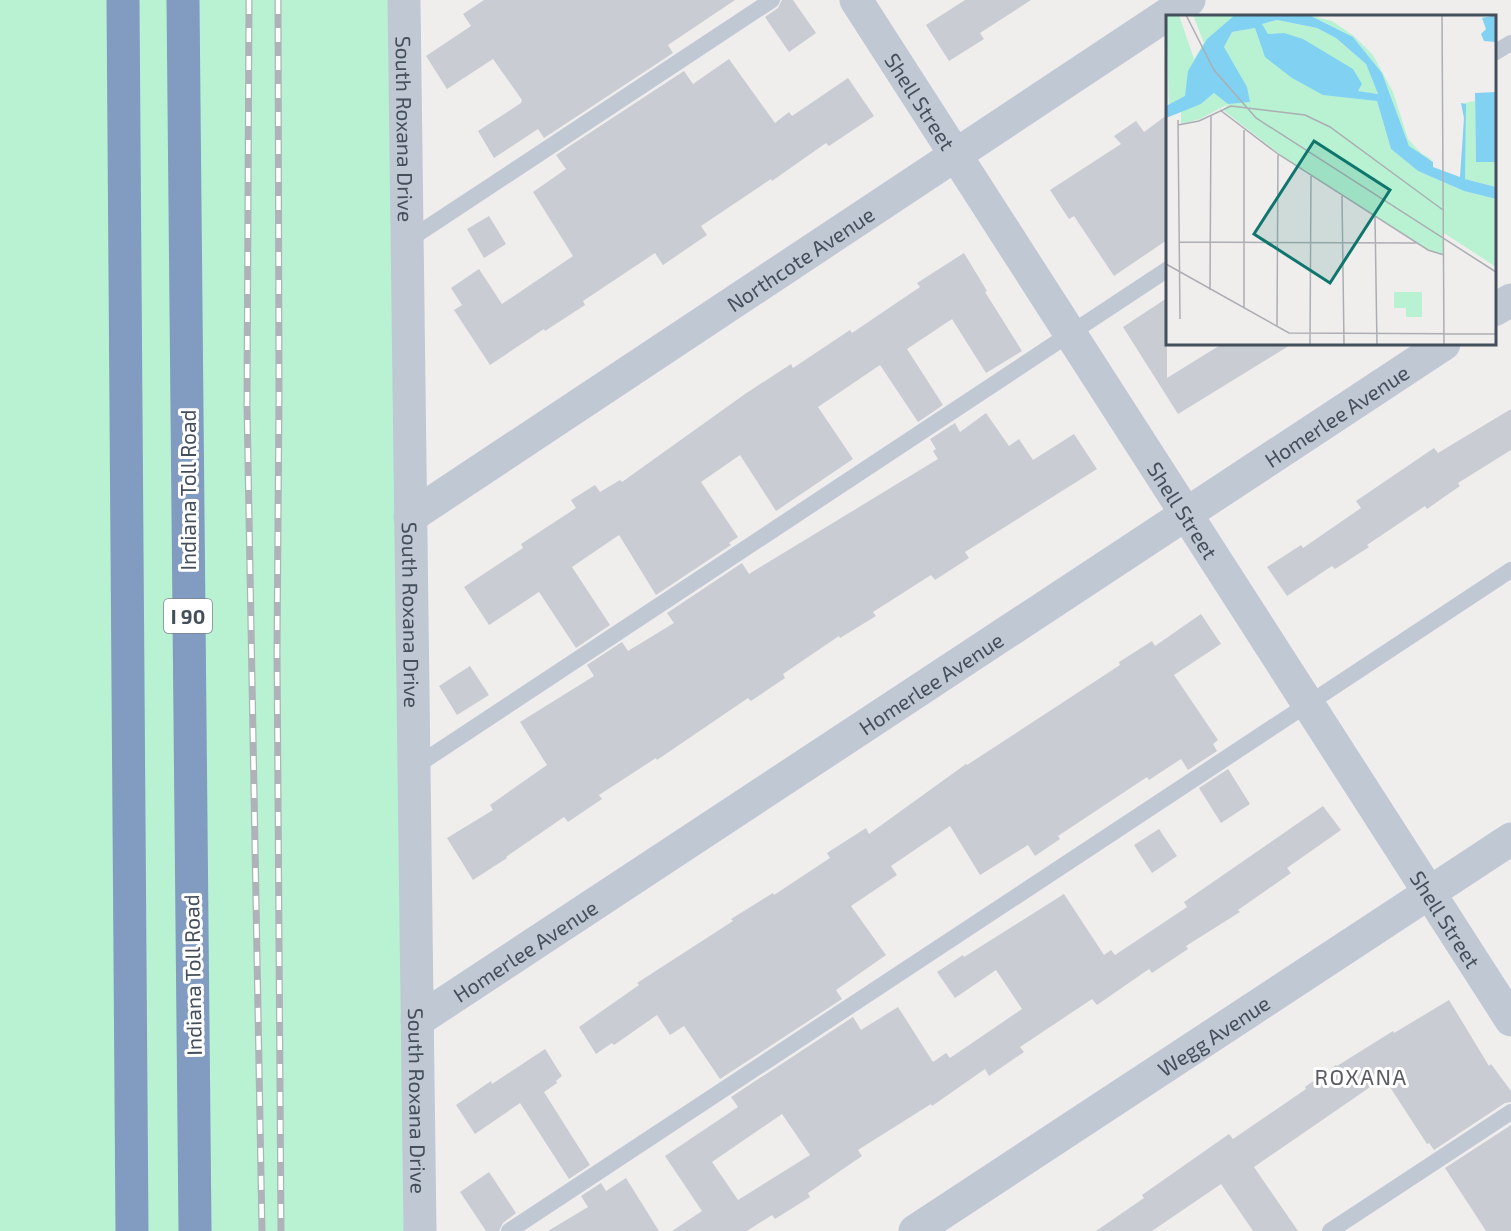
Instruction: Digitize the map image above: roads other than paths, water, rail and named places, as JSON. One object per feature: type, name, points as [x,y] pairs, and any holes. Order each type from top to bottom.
[{"type":"highway","points":[[123,0],[132,1231]]},
{"type":"highway","name":"Indiana Toll Road","points":[[183,0],[195,1231]]},
{"type":"street","name":"South Roxana Drive","points":[[404,0],[420,1231]]},
{"type":"street","name":"Shell Street","points":[[856,0],[1511,1020]]},
{"type":"street","name":"Northcote Avenue","points":[[1166,15],[1189,0]]},
{"type":"street","name":"Northcote Avenue","points":[[410,517],[1166,15]]},
{"type":"street","points":[[1496,309],[1511,300]]},
{"type":"street","name":"Homerlee Avenue","points":[[417,1021],[1442,345]]},
{"type":"street","name":"Wegg Avenue","points":[[915,1231],[1511,839]]},
{"type":"lane","points":[[407,241],[772,0]]},
{"type":"lane","points":[[1496,53],[1511,43]]},
{"type":"lane","points":[[413,768],[1166,270]]},
{"type":"lane","points":[[509,1231],[1511,570]]},
{"type":"lane","points":[[1330,1231],[1511,1112]]},
{"type":"railway","points":[[249,0],[247,405],[262,1231]]},
{"type":"railway","points":[[278,0],[277,651],[281,1231]]},
{"type":"district","name":"ROXANA","points":[[1361,1076]]}]
